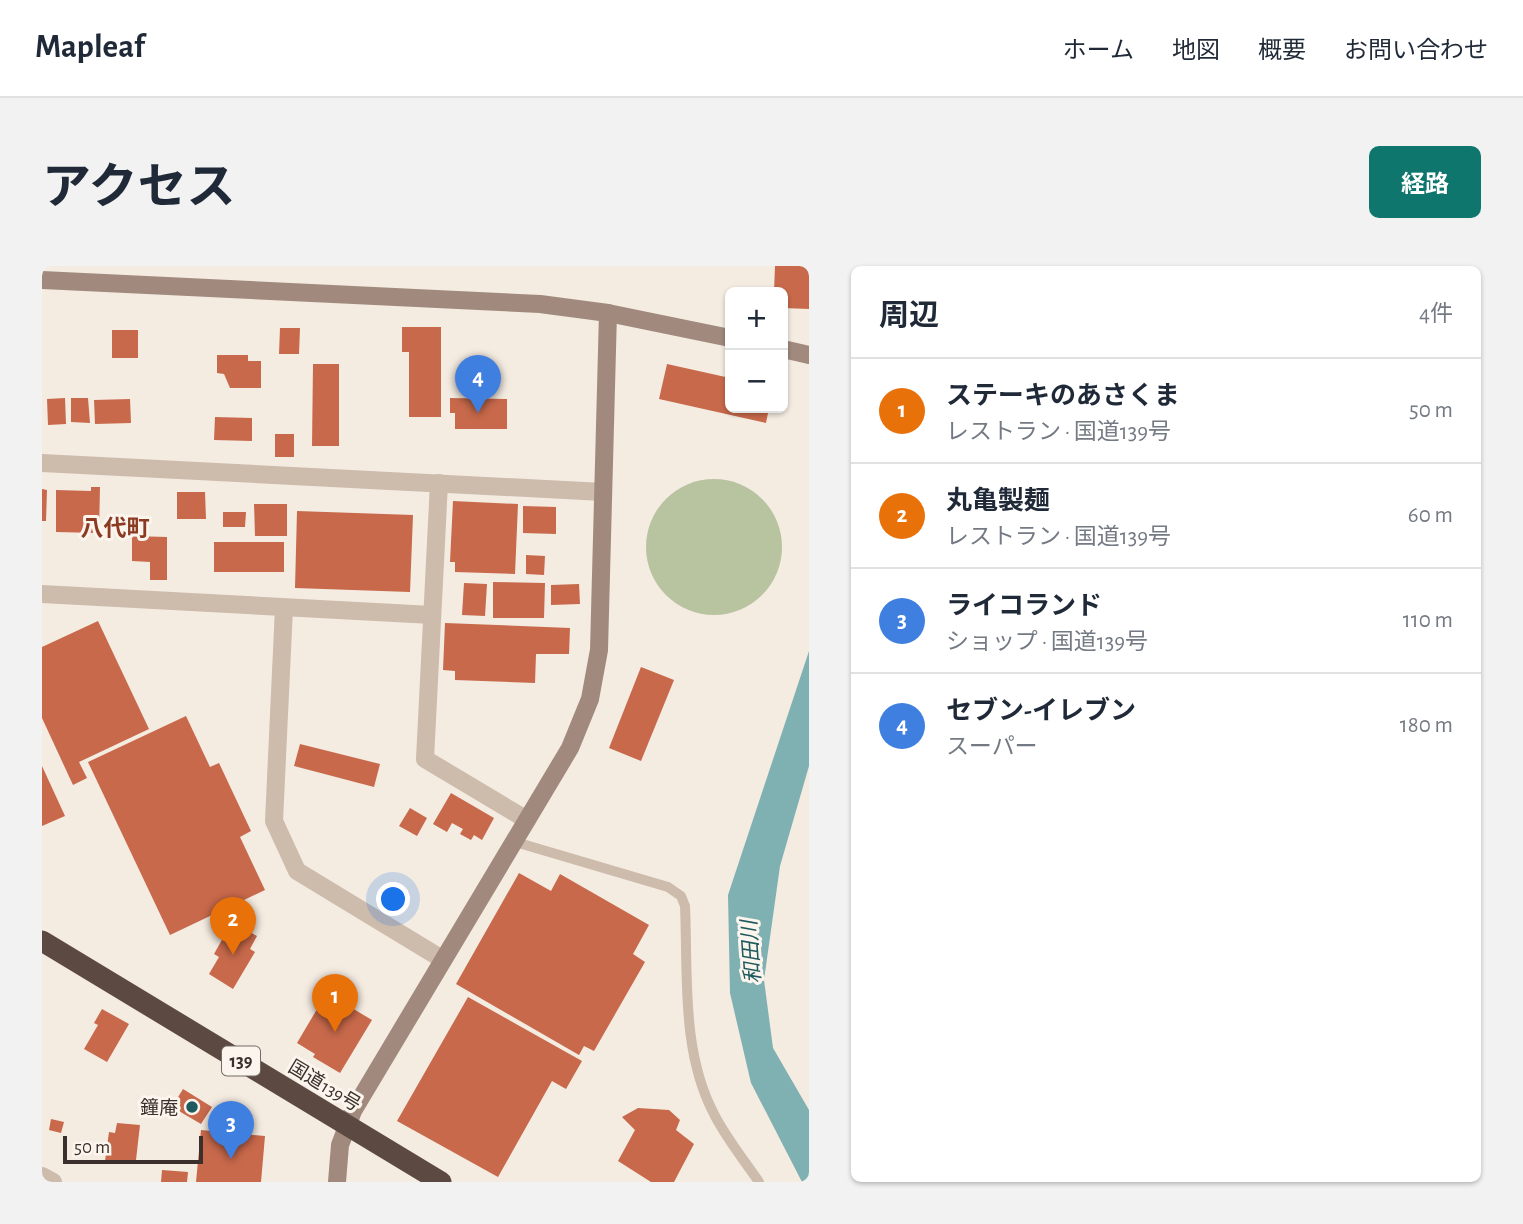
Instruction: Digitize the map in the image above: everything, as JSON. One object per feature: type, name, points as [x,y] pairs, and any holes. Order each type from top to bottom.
[{"type":"highway","name":"国道139号","points":[[42,941],[441,1182]]},
{"type":"street","points":[[42,280],[540,304],[608,313],[725,337]]},
{"type":"street","points":[[337,1182],[341,1145],[371,1079],[570,748],[590,699],[599,650],[608,313]]},
{"type":"street","points":[[787,350],[809,355]]},
{"type":"street","points":[[42,463],[603,492]]},
{"type":"street","points":[[439,483],[425,759],[527,820]]},
{"type":"street","points":[[42,594],[432,615]]},
{"type":"street","points":[[284,608],[274,821],[297,871],[442,959]]},
{"type":"street","points":[[42,1175],[53,1182]]},
{"type":"lane","points":[[512,841],[668,887],[681,895],[685,906],[690,1029],[699,1072],[713,1113],[759,1182]]},
{"type":"green space","points":[[714,479],[740,484],[762,499],[777,521],[782,547],[777,573],[762,595],[740,610],[714,615],[688,610],[666,595],[651,573],[646,547],[651,521],[666,499],[688,484]]},
{"type":"water","name":"和田川","points":[[809,651],[809,766],[780,866],[764,980],[773,1048],[809,1110],[809,1182],[802,1182],[751,1083],[730,993],[728,895]]},
{"type":"building","points":[[775,266],[809,266],[809,309],[788,308],[788,287],[774,287]]},
{"type":"building","points":[[402,327],[441,327],[441,417],[409,417],[409,352],[402,352]]},
{"type":"building","points":[[280,328],[300,328],[299,354],[279,354]]},
{"type":"building","points":[[112,330],[138,330],[138,358],[112,358]]},
{"type":"building","points":[[217,355],[248,355],[248,361],[261,361],[261,388],[230,388],[224,374],[217,373]]},
{"type":"building","points":[[313,364],[339,364],[339,446],[312,446]]},
{"type":"building","points":[[667,364],[725,377],[725,413],[768,413],[766,423],[659,399]]},
{"type":"building","points":[[65,398],[66,424],[48,425],[47,399]]},
{"type":"building","points":[[71,398],[88,398],[90,423],[71,422]]},
{"type":"building","points":[[450,398],[507,399],[507,429],[455,429],[455,413],[450,413]]},
{"type":"building","points":[[130,399],[131,423],[95,424],[94,400]]},
{"type":"building","points":[[215,417],[252,418],[252,441],[214,440]]},
{"type":"building","points":[[275,434],[294,434],[294,457],[275,457]]},
{"type":"building","points":[[91,487],[100,487],[99,533],[56,532],[56,490],[91,491]]},
{"type":"building","points":[[42,489],[47,490],[46,521],[42,521]]},
{"type":"building","points":[[177,492],[205,492],[206,519],[177,519]]},
{"type":"building","points":[[453,501],[518,504],[515,574],[455,572],[455,562],[450,562]]},
{"type":"building","points":[[254,504],[287,504],[287,536],[255,536]]},
{"type":"building","points":[[523,506],[556,507],[556,534],[523,533]]},
{"type":"building","points":[[297,511],[413,515],[410,592],[295,588]]},
{"type":"building","points":[[223,512],[246,512],[245,527],[223,527]]},
{"type":"building","points":[[132,536],[167,537],[167,580],[150,580],[150,562],[132,561]]},
{"type":"building","points":[[214,542],[284,542],[284,572],[214,572]]},
{"type":"building","points":[[526,555],[545,556],[544,575],[526,574]]},
{"type":"building","points":[[493,582],[545,583],[544,618],[493,618]]},
{"type":"building","points":[[464,583],[487,584],[485,616],[462,615]]},
{"type":"building","points":[[579,584],[580,604],[551,605],[551,585]]},
{"type":"building","points":[[98,621],[149,729],[79,762],[87,778],[73,785],[42,718],[42,647]]},
{"type":"building","points":[[445,623],[570,628],[569,654],[536,654],[535,683],[455,680],[455,671],[443,670]]},
{"type":"building","points":[[641,667],[674,680],[641,761],[609,748]]},
{"type":"building","points":[[186,716],[210,767],[219,763],[251,831],[240,837],[265,890],[170,935],[88,762]]},
{"type":"building","points":[[300,744],[380,764],[374,787],[294,766]]},
{"type":"building","points":[[42,766],[65,816],[42,826]]},
{"type":"building","points":[[451,793],[494,818],[482,840],[474,835],[471,840],[460,834],[463,829],[452,823],[447,832],[433,824]]},
{"type":"building","points":[[410,808],[427,818],[417,836],[399,826]]},
{"type":"building","points":[[519,873],[551,891],[560,874],[649,925],[633,954],[645,962],[594,1051],[584,1046],[579,1055],[456,984]]},
{"type":"building","points":[[232,922],[257,936],[250,949],[255,952],[233,989],[209,974],[219,957],[214,954]]},
{"type":"building","points":[[468,997],[582,1061],[566,1089],[552,1081],[498,1177],[397,1121]]},
{"type":"building","points":[[335,998],[372,1020],[340,1073],[313,1057],[315,1054],[297,1043],[323,999],[332,1004]]},
{"type":"building","points":[[102,1009],[129,1024],[107,1062],[84,1049],[98,1025],[94,1023]]},
{"type":"building","name":"鐘庵","points":[[183,1089],[212,1107],[201,1124],[172,1107]]},
{"type":"building","points":[[638,1108],[669,1110],[680,1120],[676,1130],[694,1144],[674,1182],[651,1182],[618,1161],[635,1130],[622,1117]]},
{"type":"building","points":[[51,1119],[64,1122],[61,1133],[49,1130]]},
{"type":"building","points":[[117,1123],[140,1125],[136,1160],[105,1161],[109,1132],[115,1133]]},
{"type":"building","points":[[201,1130],[265,1136],[261,1182],[196,1182]]},
{"type":"building","points":[[162,1170],[188,1172],[187,1182],[161,1182]]},
{"type":"place","name":"セブン-イレブン","points":[[478,413]]},
{"type":"place","name":"丸亀製麺","points":[[233,955]]},
{"type":"place","name":"ステーキのあさくま","points":[[335,1032]]},
{"type":"place","name":"鐘庵","points":[[192,1107]]},
{"type":"place","name":"ライコランド","points":[[231,1159]]},
{"type":"district","name":"八代町","points":[[115,528]]}]
